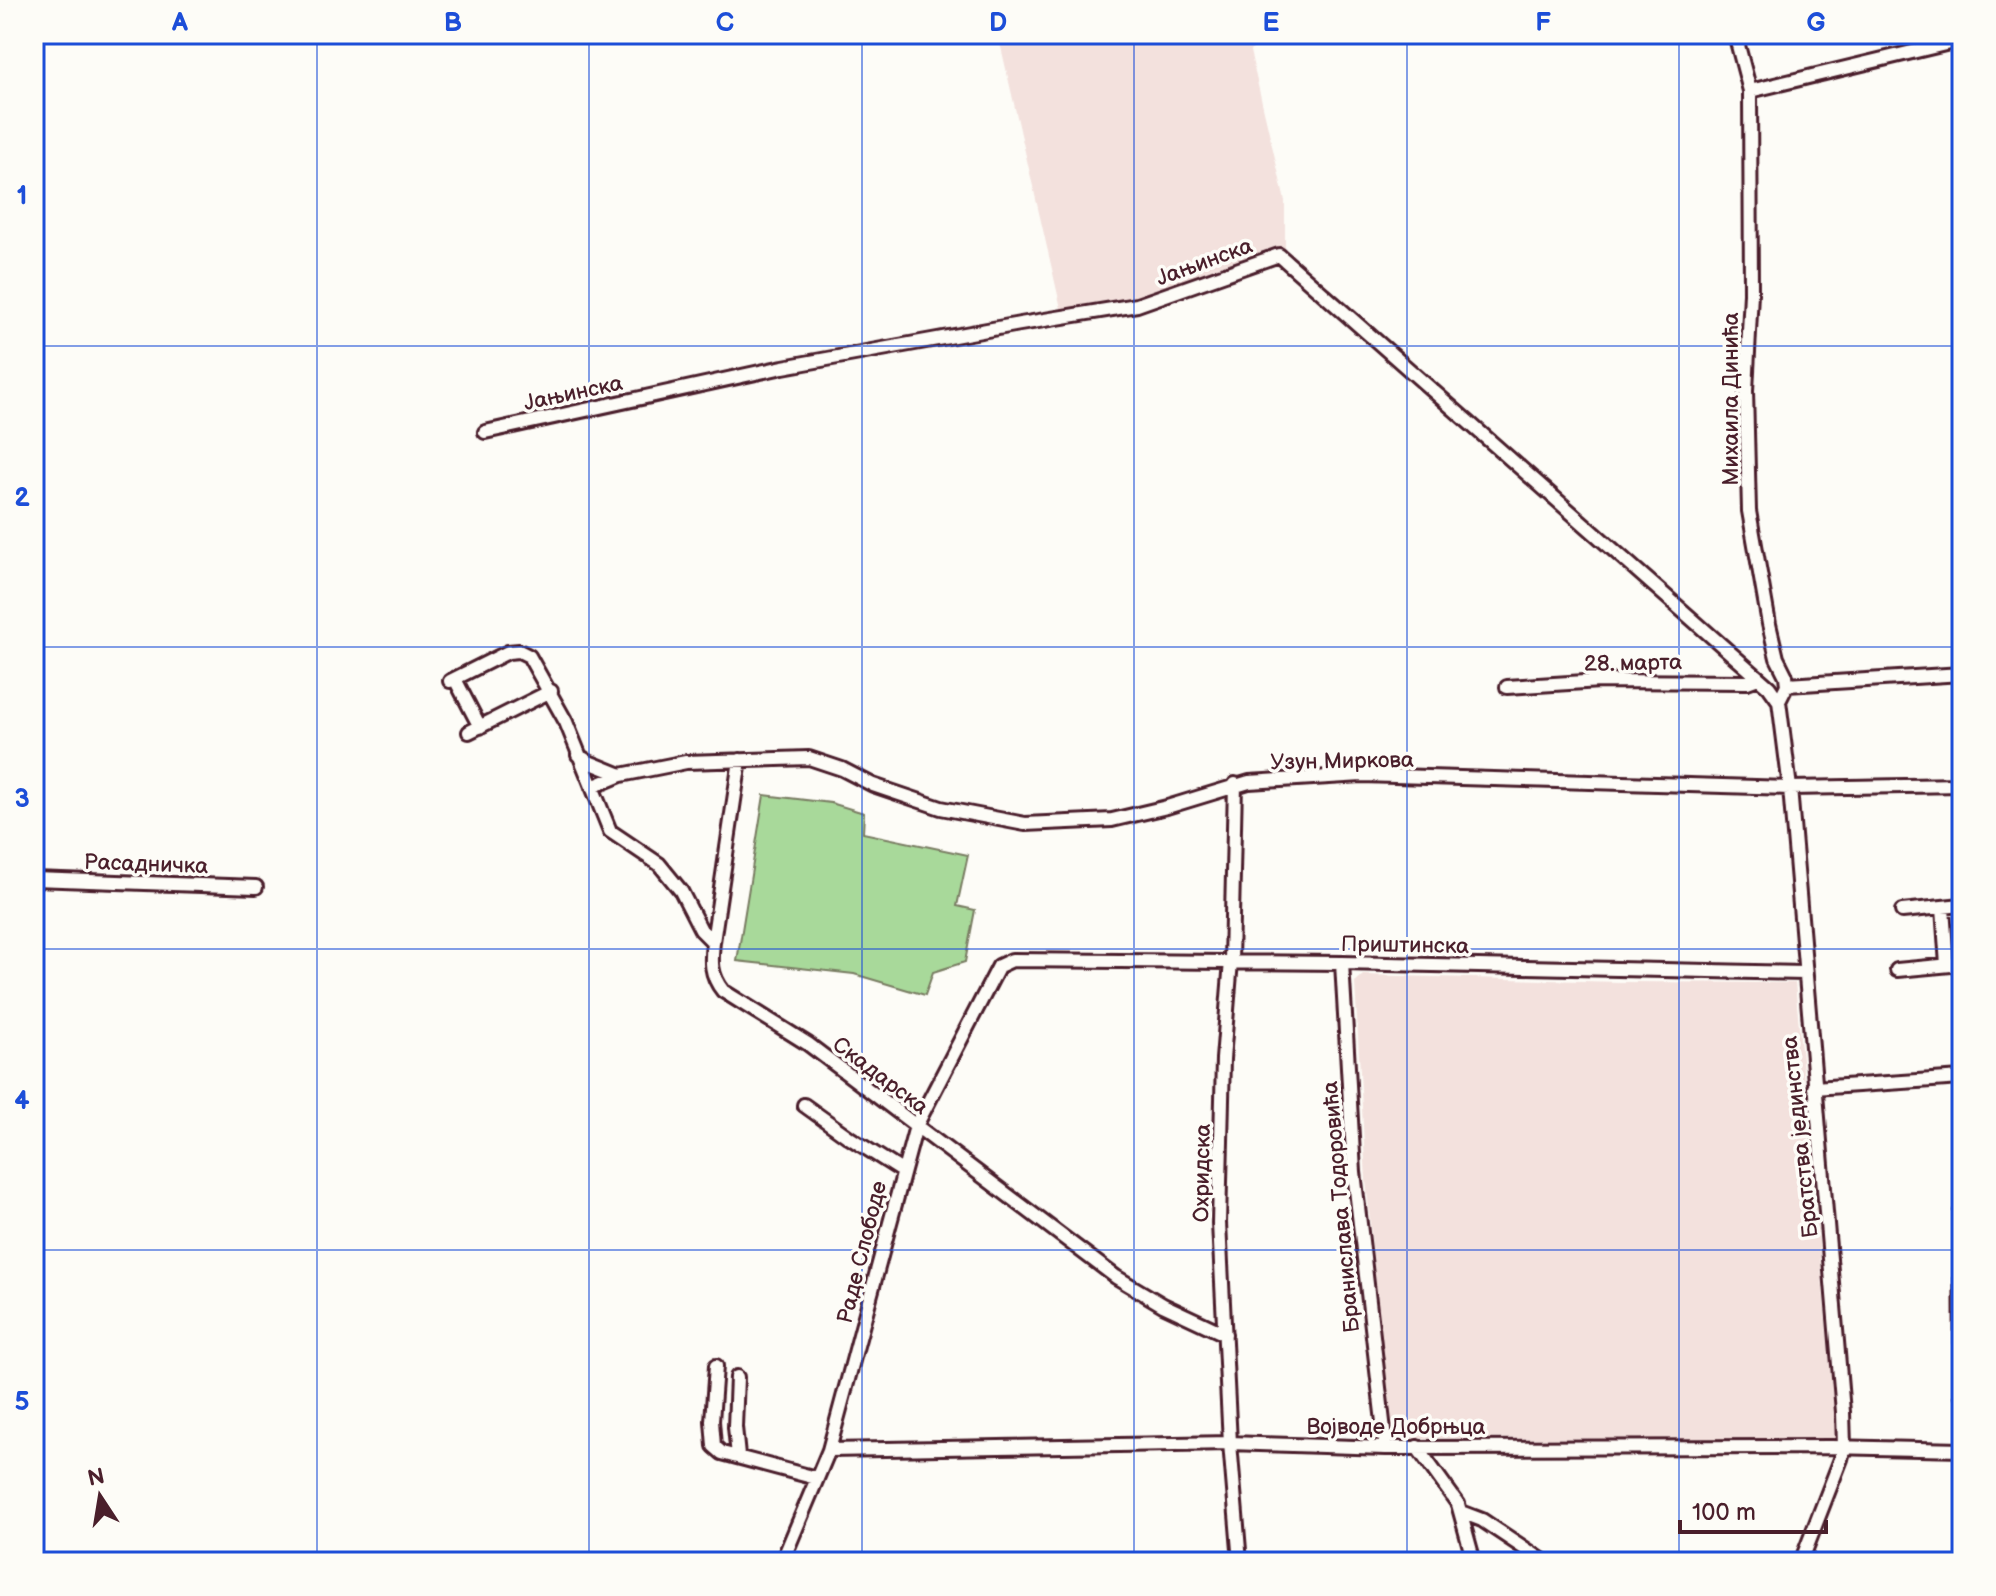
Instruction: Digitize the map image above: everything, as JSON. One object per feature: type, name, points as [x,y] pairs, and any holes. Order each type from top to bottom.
[{"type":"street","name":"Михаила Динића","points":[[1735,34],[1750,91],[1751,293],[1746,391],[1749,511],[1769,624],[1787,685]]},
{"type":"street","points":[[1750,91],[1932,40],[1962,40]]},
{"type":"street","name":"Јањинска","points":[[485,432],[755,373],[1137,305],[1279,255],[1758,678],[1779,701]]},
{"type":"street","points":[[551,691],[474,730],[452,680],[508,652],[519,651],[529,656],[551,691],[610,831],[659,864],[681,891],[701,930],[713,942]]},
{"type":"street","points":[[1779,701],[1787,685],[1962,674]]},
{"type":"street","name":"28. марта","points":[[1507,687],[1600,681],[1747,682],[1758,678]]},
{"type":"street","name":"Братства јединства","points":[[1779,701],[1790,788],[1836,1314],[1844,1447],[1801,1562]]},
{"type":"street","points":[[578,755],[621,775]]},
{"type":"street","name":"Узун Миркова","points":[[592,787],[621,775],[686,762],[809,758],[842,769],[873,785],[941,808],[1025,824],[1112,820],[1167,807],[1235,784],[1362,775],[1790,788],[1962,785]]},
{"type":"street","name":"Скадарска","points":[[740,760],[711,968],[715,981],[723,991],[808,1044],[1116,1277],[1174,1311],[1225,1334]]},
{"type":"street","name":"Охридска","points":[[1235,784],[1231,961],[1223,1059],[1219,1223],[1230,1443],[1240,1562]]},
{"type":"street","name":"Расадничка","points":[[34,879],[256,887]]},
{"type":"street","points":[[1902,911],[1962,905]]},
{"type":"street","points":[[1943,908],[1947,965]]},
{"type":"street","name":"Приштинска","points":[[1004,962],[1231,961],[1804,973]]},
{"type":"street","name":"Раде Слободе","points":[[782,1562],[829,1450],[916,1126],[999,966],[1004,962]]},
{"type":"street","name":"Бранислава Тодоровића","points":[[1342,963],[1355,1186],[1386,1448]]},
{"type":"street","points":[[1897,970],[1962,964]]},
{"type":"street","points":[[1814,1088],[1962,1078]]},
{"type":"street","points":[[804,1105],[902,1171]]},
{"type":"street","points":[[1961,1212],[1962,1396]]},
{"type":"street","points":[[716,1366],[712,1421],[714,1446],[722,1453],[816,1478]]},
{"type":"street","points":[[737,1377],[735,1427],[738,1456]]},
{"type":"street","name":"Војводе Добрњца","points":[[829,1450],[1230,1443],[1386,1448],[1844,1447],[1962,1450]]},
{"type":"street","points":[[1417,1447],[1461,1512],[1474,1562]]},
{"type":"street","points":[[1461,1512],[1482,1520],[1545,1562]]},
{"type":"shaded area","points":[[998,34],[1266,34],[1267,39],[1250,51],[1285,201],[1285,248],[1207,279],[1131,303],[1063,317]]},
{"type":"shaded area","points":[[1363,975],[1795,983],[1837,1440],[1390,1438],[1366,1180],[1355,982]]},
{"type":"green space","points":[[764,795],[831,803],[864,813],[863,833],[968,855],[957,906],[975,910],[965,962],[933,972],[925,995],[854,974],[737,961]]}]
